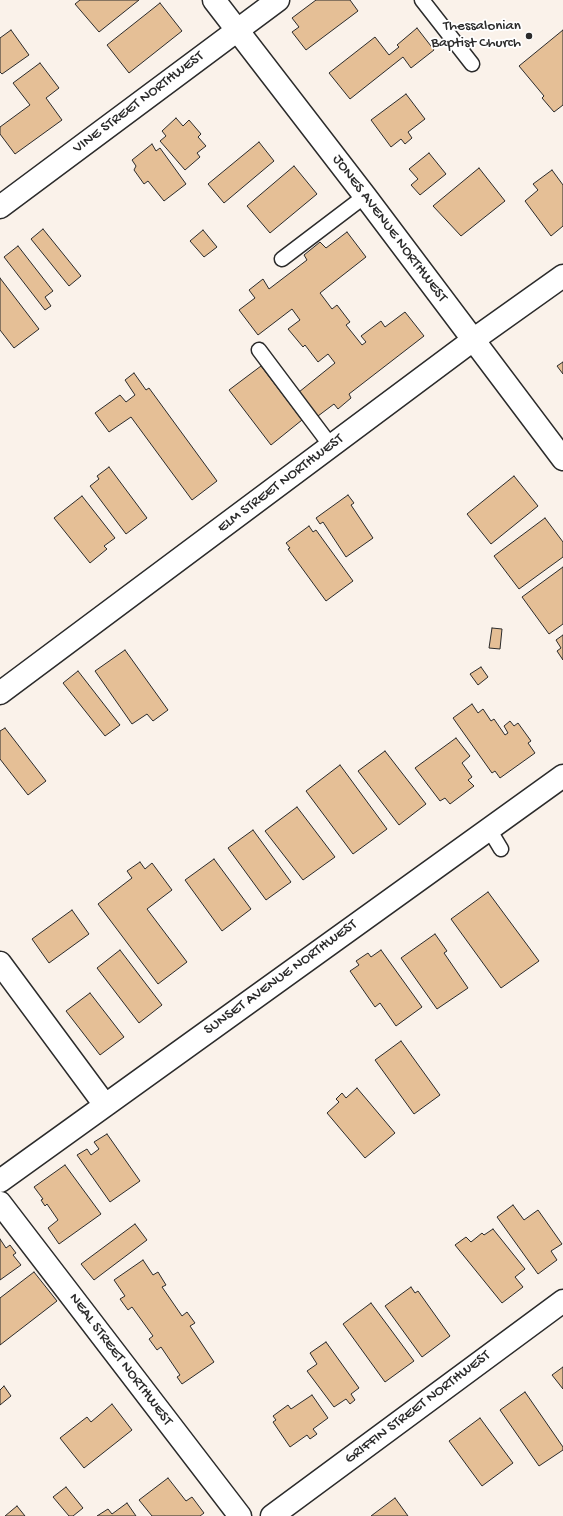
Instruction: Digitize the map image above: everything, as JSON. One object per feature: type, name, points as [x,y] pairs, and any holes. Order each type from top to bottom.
[{"type":"street","name":"JONES AVENUE NORTHWEST","points":[[214,0],[365,196],[563,459]]},
{"type":"street","name":"VINE STREET NORTHWEST","points":[[1,204],[278,0]]},
{"type":"street","name":"ELM STREET NORTHWEST","points":[[0,693],[473,340],[563,276]]},
{"type":"street","name":"SUNSET AVENUE NORTHWEST","points":[[0,1181],[563,776]]},
{"type":"street","points":[[0,963],[105,1105]]},
{"type":"street","name":"NEAL STREET NORTHWEST","points":[[0,1203],[240,1516]]},
{"type":"street","name":"GRIFFIN STREET NORTHWEST","points":[[272,1516],[563,1301]]},
{"type":"lane","points":[[422,0],[472,64]]},
{"type":"lane","points":[[282,259],[365,196]]},
{"type":"lane","points":[[259,350],[331,446]]},
{"type":"lane","points":[[489,829],[501,849]]},
{"type":"building","points":[[80,0],[139,0],[99,32],[75,4]]},
{"type":"building","points":[[316,0],[350,0],[358,11],[306,50],[292,32],[299,27],[292,18]]},
{"type":"building","points":[[160,3],[182,31],[129,73],[107,45]]},
{"type":"building","points":[[417,28],[434,50],[411,68],[403,57],[350,99],[329,73],[375,37],[389,55],[399,47],[397,45]]},
{"type":"building","points":[[11,30],[29,55],[2,74],[0,72],[0,38]]},
{"type":"building","points":[[563,30],[563,105],[554,112],[542,98],[544,96],[519,66]]},
{"type":"building","points":[[40,63],[59,88],[46,98],[62,120],[15,154],[0,134],[0,127],[30,105],[13,83]]},
{"type":"building","points":[[406,94],[425,119],[408,132],[412,138],[405,144],[401,139],[391,147],[371,120]]},
{"type":"building","points":[[176,118],[183,126],[189,120],[201,134],[198,137],[206,146],[197,153],[200,157],[185,170],[160,141],[166,136],[162,131]]},
{"type":"building","points":[[259,142],[274,161],[224,203],[208,184]]},
{"type":"building","points":[[152,144],[156,151],[160,148],[186,184],[164,201],[148,181],[144,184],[134,170],[136,166],[132,160]]},
{"type":"building","points":[[429,153],[446,174],[420,195],[411,185],[418,179],[409,169]]},
{"type":"building","points":[[294,166],[317,194],[270,233],[247,206]]},
{"type":"building","points":[[479,168],[505,201],[461,236],[433,206]]},
{"type":"building","points":[[552,170],[563,185],[563,226],[551,236],[525,201],[538,190],[533,184]]},
{"type":"building","points":[[43,229],[81,276],[69,286],[31,239]]},
{"type":"building","points":[[203,230],[217,247],[204,257],[190,241]]},
{"type":"building","points":[[347,232],[366,257],[320,293],[332,309],[337,305],[350,322],[346,325],[362,345],[366,342],[361,336],[381,321],[385,327],[405,312],[424,336],[349,394],[351,398],[338,409],[334,404],[318,416],[299,392],[335,363],[328,354],[318,362],[305,345],[303,347],[288,329],[300,320],[292,309],[258,335],[239,310],[255,298],[249,290],[263,279],[269,289],[307,260],[304,255],[320,242],[326,248]]},
{"type":"building","points":[[18,246],[53,291],[45,297],[51,306],[45,310],[4,257]]},
{"type":"building","points":[[0,278],[39,329],[14,348],[0,330]]},
{"type":"building","points":[[563,362],[563,374],[557,366]]},
{"type":"building","points":[[261,366],[302,420],[271,445],[229,390]]},
{"type":"building","points":[[134,373],[146,390],[149,388],[217,481],[192,500],[131,417],[109,432],[95,413],[120,395],[126,402],[135,395],[125,380]]},
{"type":"building","points":[[109,467],[147,518],[126,534],[90,486],[99,479],[97,476]]},
{"type":"building","points":[[514,476],[538,506],[491,544],[467,514]]},
{"type":"building","points":[[348,495],[354,503],[351,505],[373,538],[346,557],[323,522],[320,524],[316,518]]},
{"type":"building","points":[[82,496],[115,538],[104,546],[107,549],[90,563],[54,518]]},
{"type":"building","points":[[545,518],[563,542],[563,557],[519,589],[494,556]]},
{"type":"building","points":[[309,526],[313,532],[316,530],[353,581],[326,601],[288,549],[290,548],[286,543]]},
{"type":"building","points":[[563,567],[563,624],[549,634],[522,597]]},
{"type":"building","points":[[492,628],[502,629],[500,649],[489,648]]},
{"type":"building","points":[[563,635],[563,660],[557,651],[561,648],[556,640]]},
{"type":"building","points":[[125,650],[168,710],[153,721],[147,714],[132,724],[95,671]]},
{"type":"building","points":[[481,667],[488,677],[478,685],[470,674]]},
{"type":"building","points":[[78,671],[120,725],[105,736],[63,683]]},
{"type":"building","points":[[472,704],[478,713],[483,709],[491,721],[494,719],[505,735],[508,733],[504,726],[510,721],[514,726],[518,723],[531,741],[528,743],[535,753],[500,778],[495,771],[492,773],[453,718]]},
{"type":"building","points":[[5,728],[46,781],[28,795],[0,759],[0,731]]},
{"type":"building","points":[[456,738],[470,756],[462,763],[472,777],[468,780],[474,786],[450,804],[445,798],[440,801],[415,768]]},
{"type":"building","points":[[385,751],[426,804],[399,825],[358,771]]},
{"type":"building","points":[[340,765],[387,829],[353,854],[306,791]]},
{"type":"building","points":[[297,807],[335,857],[303,880],[265,831]]},
{"type":"building","points":[[253,830],[291,882],[266,900],[228,848]]},
{"type":"building","points":[[214,859],[251,909],[222,931],[185,880]]},
{"type":"building","points":[[140,862],[145,869],[152,863],[172,890],[147,909],[187,962],[158,984],[98,904],[132,878],[127,871]]},
{"type":"building","points":[[488,892],[539,961],[501,988],[451,919]]},
{"type":"building","points":[[72,910],[89,934],[49,963],[32,939]]},
{"type":"building","points":[[435,934],[447,951],[444,953],[468,988],[437,1009],[401,958]]},
{"type":"building","points":[[120,950],[162,1005],[139,1023],[97,968]]},
{"type":"building","points":[[381,950],[422,1007],[396,1026],[380,1003],[375,1007],[350,971],[359,965],[356,961],[368,953],[371,957]]},
{"type":"building","points":[[90,993],[124,1037],[100,1055],[66,1011]]},
{"type":"building","points":[[401,1041],[440,1095],[414,1114],[375,1060]]},
{"type":"building","points":[[357,1088],[395,1133],[365,1158],[327,1113],[339,1102],[336,1099],[342,1093],[346,1098]]},
{"type":"building","points":[[107,1134],[140,1181],[110,1202],[77,1155],[87,1149],[91,1155],[99,1149],[94,1142]]},
{"type":"building","points":[[65,1165],[101,1214],[59,1244],[48,1228],[58,1220],[47,1204],[45,1206],[41,1200],[43,1199],[34,1187]]},
{"type":"building","points":[[513,1205],[524,1220],[538,1210],[562,1244],[551,1251],[557,1260],[538,1274],[497,1217]]},
{"type":"building","points":[[135,1224],[147,1240],[94,1280],[81,1264]]},
{"type":"building","points":[[493,1229],[525,1269],[515,1277],[523,1287],[502,1303],[455,1245],[466,1237],[471,1242],[482,1233],[484,1235]]},
{"type":"building","points":[[0,1239],[6,1248],[10,1245],[16,1253],[13,1255],[21,1265],[0,1280]]},
{"type":"building","points":[[143,1260],[153,1275],[158,1272],[166,1285],[162,1287],[182,1316],[187,1312],[195,1323],[190,1326],[214,1362],[182,1384],[177,1377],[180,1375],[161,1347],[157,1350],[149,1339],[153,1336],[132,1307],[128,1310],[120,1299],[125,1296],[114,1280]]},
{"type":"building","points":[[34,1272],[57,1301],[0,1345],[0,1298]]},
{"type":"building","points":[[411,1287],[415,1293],[418,1291],[450,1336],[422,1357],[385,1306]]},
{"type":"building","points":[[371,1303],[414,1361],[385,1382],[343,1324]]},
{"type":"building","points":[[326,1342],[359,1388],[351,1394],[355,1400],[350,1404],[346,1399],[334,1407],[307,1371],[317,1364],[310,1353]]},
{"type":"building","points":[[563,1367],[563,1389],[552,1375]]},
{"type":"building","points":[[4,1386],[11,1396],[0,1405],[0,1390]]},
{"type":"building","points":[[525,1392],[563,1447],[563,1450],[539,1466],[500,1410]]},
{"type":"building","points":[[312,1395],[328,1418],[313,1429],[317,1434],[310,1439],[307,1435],[290,1447],[273,1422],[276,1420],[273,1416],[288,1405],[291,1409]]},
{"type":"building","points":[[112,1404],[132,1430],[84,1468],[60,1438],[87,1417],[91,1422]]},
{"type":"building","points":[[480,1418],[513,1463],[482,1486],[449,1441]]},
{"type":"building","points":[[168,1478],[186,1501],[192,1497],[204,1513],[200,1516],[152,1516],[139,1500]]},
{"type":"building","points":[[66,1487],[83,1508],[73,1516],[69,1516],[53,1497]]},
{"type":"building","points":[[395,1498],[408,1516],[371,1516]]},
{"type":"building","points":[[127,1503],[136,1516],[97,1516],[108,1509],[112,1514]]},
{"type":"building","points":[[17,1506],[25,1516],[5,1516]]},
{"type":"place","name":"Thessalonian Baptist Church","points":[[529,36]]}]
